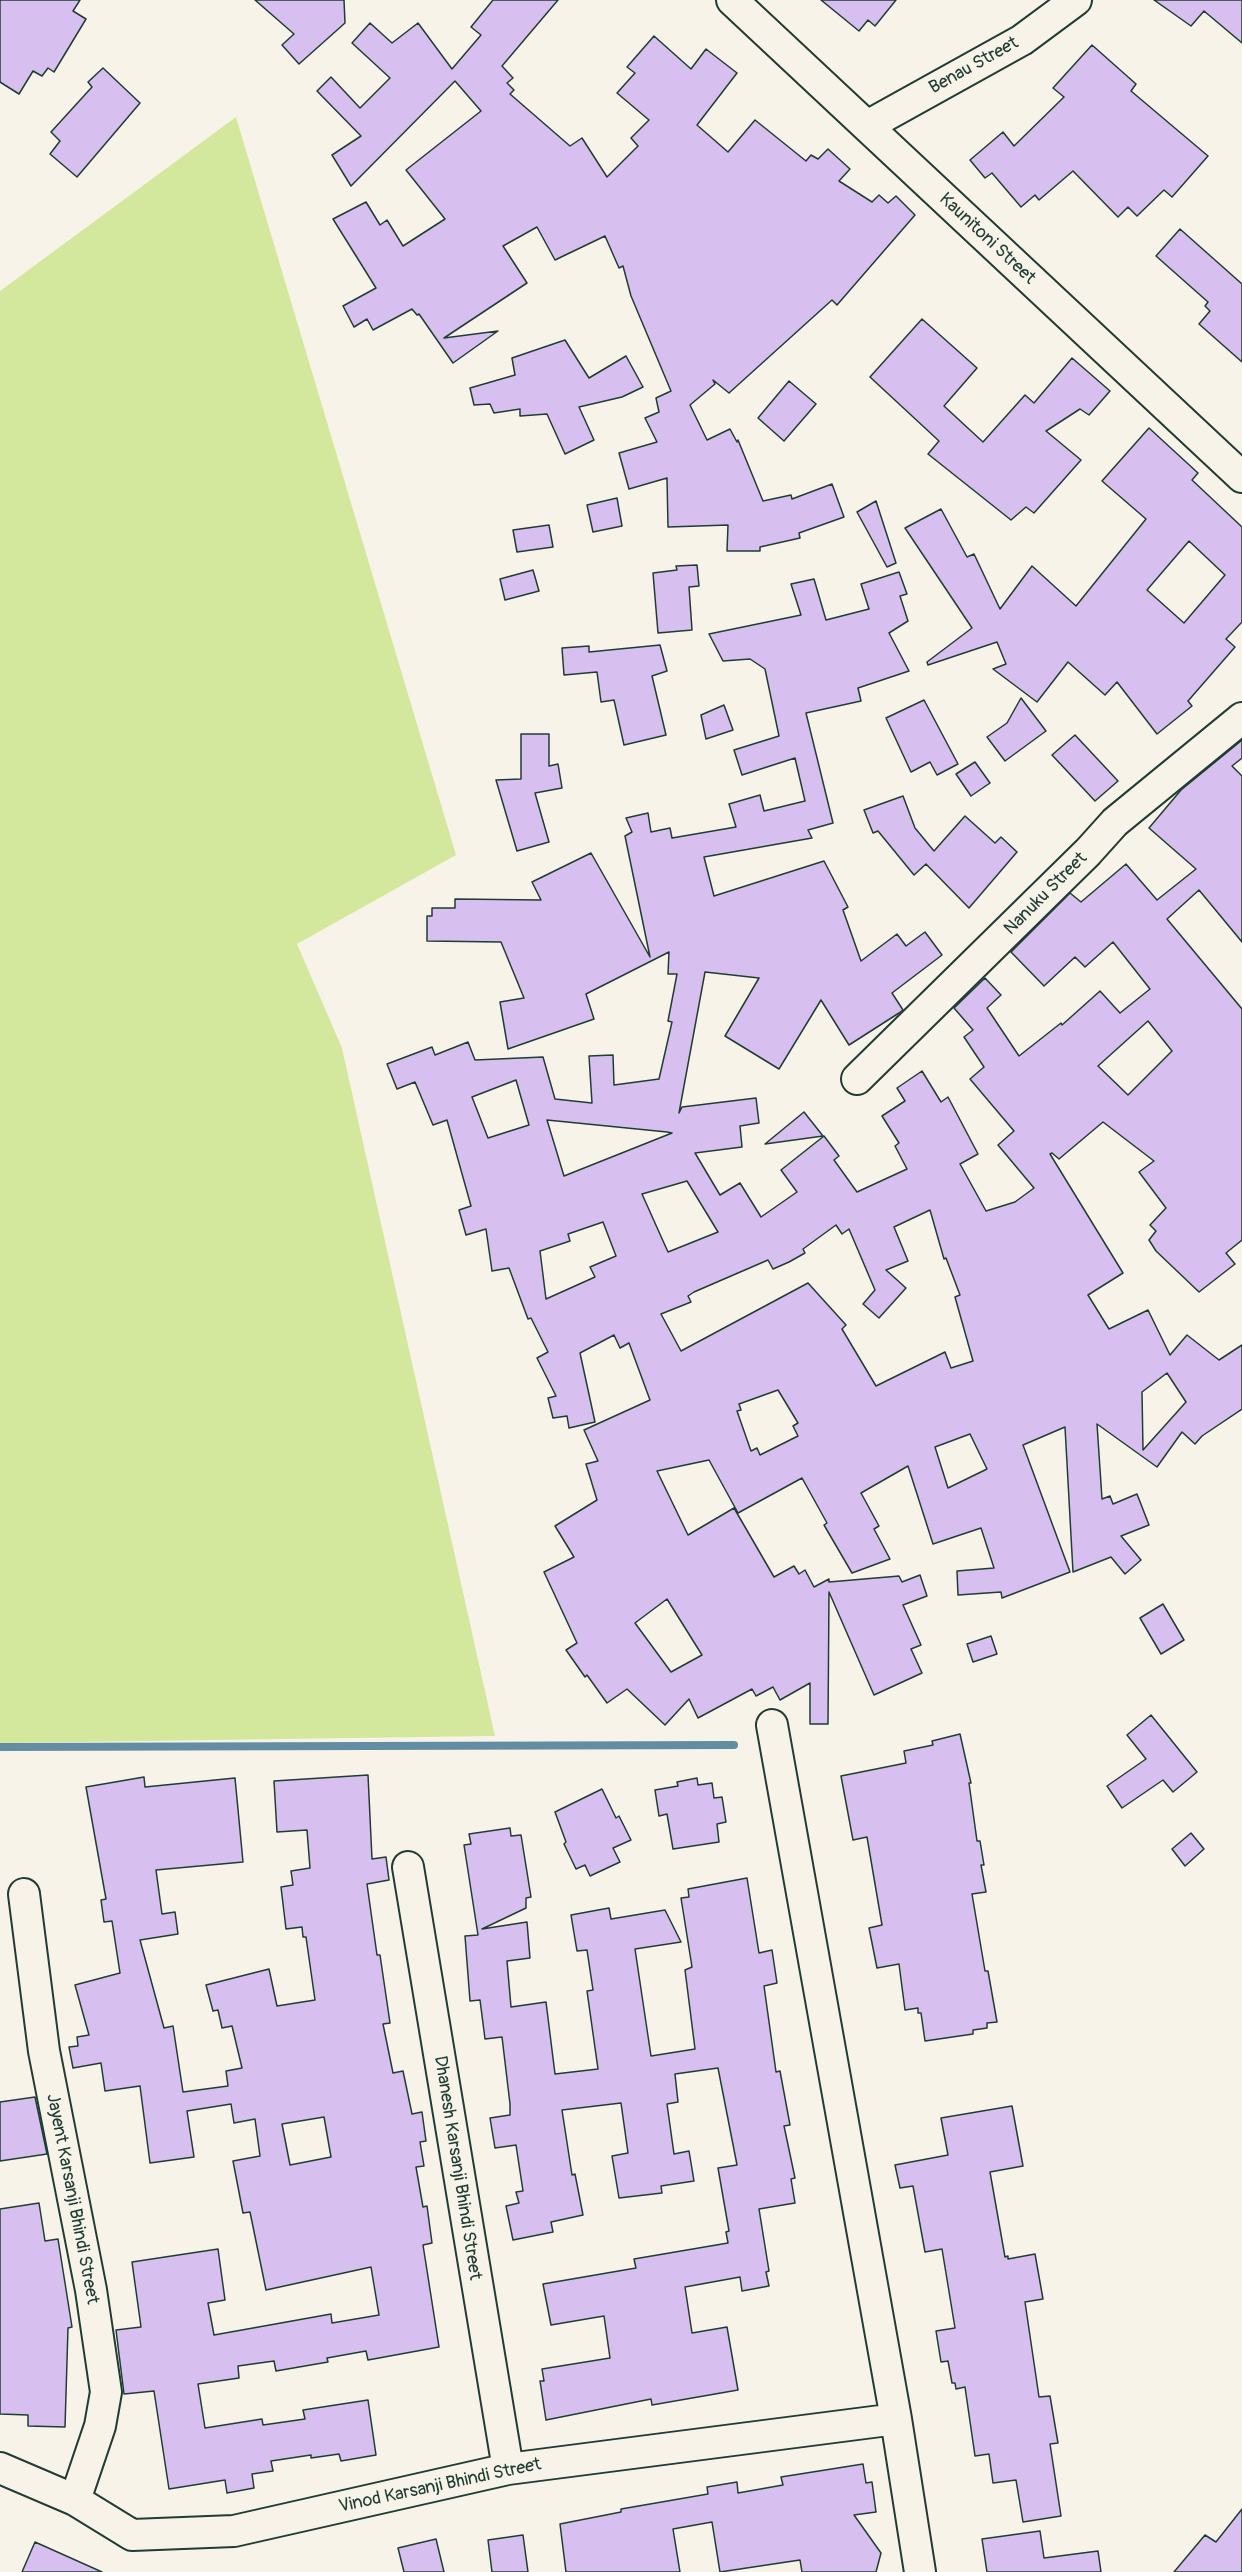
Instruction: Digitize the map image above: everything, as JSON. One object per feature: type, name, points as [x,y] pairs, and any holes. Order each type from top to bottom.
[{"type":"street","name":"Kaunitoni Street","points":[[732,0],[1242,477]]},
{"type":"street","name":"Benau Street","points":[[867,126],[1022,40],[1076,0]]},
{"type":"street","name":"Nanuku Street","points":[[857,1079],[1088,852],[1115,822],[1242,718]]},
{"type":"street","points":[[772,1725],[896,2419],[920,2572]]},
{"type":"street","name":"Dhanesh Karsanji Bhindi Street","points":[[408,1867],[508,2469]]},
{"type":"street","name":"Jayent Karsanji Bhindi Street","points":[[24,1894],[44,2051],[91,2290],[106,2392],[100,2426],[75,2500]]},
{"type":"street","name":"Vinod Karsanji Bhindi Street","points":[[0,2468],[75,2500],[132,2535],[234,2531],[508,2469],[896,2419]]},
{"type":"green space","points":[[236,117],[456,855],[297,944],[342,1048],[495,1736],[0,1743],[0,291]]},
{"type":"building","points":[[0,0],[80,0],[73,11],[86,19],[54,72],[48,68],[42,76],[33,71],[19,94],[0,82]]},
{"type":"building","points":[[255,0],[344,0],[345,23],[299,64],[282,45],[294,34]]},
{"type":"building","points":[[493,0],[558,0],[502,66],[513,78],[507,83],[514,90],[510,94],[570,146],[582,138],[607,177],[638,146],[631,138],[649,120],[617,93],[635,73],[627,67],[654,36],[691,69],[706,49],[737,73],[697,125],[728,152],[755,120],[806,161],[811,155],[818,159],[828,149],[850,169],[839,181],[872,202],[879,195],[888,203],[896,196],[915,215],[837,305],[832,300],[729,393],[713,380],[715,384],[690,405],[707,440],[730,429],[737,442],[738,440],[763,501],[791,495],[792,499],[832,484],[844,517],[799,533],[800,538],[760,547],[760,551],[727,551],[728,525],[668,527],[667,478],[629,489],[619,453],[657,442],[645,418],[659,412],[656,398],[671,391],[631,296],[623,266],[619,268],[605,236],[555,260],[537,227],[503,246],[527,283],[444,338],[498,331],[453,363],[419,314],[417,315],[412,309],[373,330],[367,319],[354,327],[343,306],[376,288],[333,219],[366,202],[380,225],[387,220],[403,246],[445,219],[406,170],[481,111],[455,81],[351,186],[332,155],[361,136],[317,91],[331,77],[360,108],[390,78],[352,43],[370,23],[392,43],[418,23],[452,69],[481,35],[471,27]]},
{"type":"building","points":[[821,0],[896,0],[875,26],[868,20],[859,31]]},
{"type":"building","points":[[1154,0],[1242,0],[1242,43],[1204,11],[1191,26]]},
{"type":"building","points":[[1092,45],[1136,84],[1131,91],[1208,156],[1172,197],[1164,190],[1137,216],[1128,207],[1118,217],[1073,171],[1039,200],[1035,195],[1021,207],[992,173],[985,178],[970,160],[1003,132],[1014,146],[1064,97],[1053,88]]},
{"type":"building","points":[[103,68],[140,103],[77,177],[50,154],[60,141],[51,132],[92,87],[88,82]]},
{"type":"building","points":[[1180,229],[1242,284],[1242,362],[1199,324],[1210,311],[1205,306],[1208,302],[1156,256]]},
{"type":"building","points":[[922,319],[977,368],[944,406],[983,442],[1025,395],[1034,403],[1072,358],[1110,391],[1089,415],[1080,409],[1046,431],[1081,460],[1034,513],[1026,507],[1011,520],[928,454],[939,441],[870,377]]},
{"type":"building","points":[[565,340],[589,378],[626,356],[643,387],[622,397],[579,407],[594,440],[565,454],[547,414],[520,416],[520,409],[494,413],[490,404],[474,405],[470,388],[515,375],[512,358]]},
{"type":"building","points":[[789,381],[816,404],[784,441],[758,418]]},
{"type":"building","points":[[1149,428],[1198,473],[1192,480],[1242,527],[1242,622],[1226,639],[1235,647],[1188,701],[1192,706],[1157,734],[1117,682],[1105,695],[1068,662],[1037,702],[993,669],[1006,664],[997,642],[928,665],[927,662],[972,628],[905,528],[941,509],[967,557],[974,554],[1000,609],[1032,566],[1076,606],[1146,519],[1102,481]],"holes":[[[1189,541],[1225,575],[1184,623],[1147,590]]]},
{"type":"building","points":[[617,498],[622,526],[593,532],[587,505]]},
{"type":"building","points":[[876,501],[896,563],[887,567],[857,512]]},
{"type":"building","points":[[549,525],[553,547],[517,552],[513,530]]},
{"type":"building","points":[[697,565],[699,586],[689,587],[692,630],[658,633],[653,573],[677,570],[676,566]]},
{"type":"building","points":[[533,570],[539,591],[505,600],[500,579]]},
{"type":"building","points":[[899,572],[907,594],[900,596],[908,621],[889,633],[909,671],[858,688],[861,701],[806,713],[833,823],[808,830],[812,838],[704,857],[714,896],[824,861],[848,907],[843,910],[861,961],[897,934],[906,946],[925,932],[942,955],[892,993],[903,1010],[849,1045],[821,1000],[779,1069],[725,1036],[759,978],[705,972],[679,1113],[682,1107],[756,1098],[759,1123],[740,1126],[742,1147],[695,1153],[720,1195],[740,1183],[761,1217],[797,1192],[781,1170],[824,1136],[839,1156],[834,1160],[857,1192],[907,1169],[895,1146],[899,1143],[882,1116],[905,1101],[897,1088],[922,1071],[941,1102],[948,1097],[978,1154],[960,1164],[986,1211],[1015,1202],[1034,1188],[998,1145],[1014,1131],[970,1079],[984,1067],[964,1037],[973,1030],[954,1008],[985,978],[1001,995],[987,1008],[1019,1056],[1061,1023],[1062,1025],[1100,991],[1120,1013],[1150,989],[1113,942],[1085,967],[1075,957],[1044,986],[1011,952],[1070,893],[1081,902],[1126,864],[1157,900],[1196,869],[1149,828],[1181,790],[1242,740],[1242,758],[1232,766],[1242,776],[1242,942],[1199,890],[1167,919],[1242,1009],[1242,1240],[1226,1253],[1235,1264],[1199,1292],[1156,1251],[1149,1240],[1156,1231],[1150,1225],[1166,1208],[1139,1172],[1154,1161],[1103,1122],[1059,1159],[1052,1153],[1050,1154],[1123,1273],[1088,1295],[1109,1329],[1148,1310],[1170,1355],[1187,1335],[1219,1360],[1242,1345],[1242,1409],[1202,1436],[1195,1444],[1182,1432],[1157,1467],[1097,1424],[1102,1499],[1110,1496],[1113,1504],[1137,1494],[1149,1525],[1121,1536],[1141,1560],[1125,1574],[1111,1557],[1073,1572],[1065,1427],[1023,1445],[1070,1572],[1002,1598],[1001,1592],[958,1595],[957,1571],[994,1568],[981,1528],[933,1544],[908,1466],[861,1493],[879,1526],[874,1529],[890,1559],[852,1573],[824,1525],[827,1523],[802,1478],[738,1513],[709,1460],[657,1471],[688,1535],[734,1508],[774,1577],[794,1566],[799,1574],[805,1570],[814,1587],[829,1579],[829,1582],[899,1576],[902,1582],[920,1575],[927,1596],[903,1605],[921,1645],[911,1649],[922,1673],[874,1695],[829,1592],[828,1724],[810,1724],[810,1683],[780,1700],[773,1687],[756,1696],[752,1689],[698,1718],[689,1699],[665,1725],[627,1689],[607,1703],[587,1675],[585,1677],[566,1650],[577,1643],[544,1572],[574,1557],[555,1526],[597,1500],[586,1464],[598,1461],[584,1430],[650,1400],[629,1343],[620,1348],[614,1335],[580,1353],[595,1422],[569,1428],[567,1416],[553,1418],[548,1398],[556,1396],[537,1358],[548,1352],[531,1318],[528,1319],[509,1268],[492,1271],[486,1229],[466,1235],[459,1210],[471,1206],[447,1120],[433,1125],[415,1082],[397,1089],[387,1064],[432,1047],[435,1055],[468,1042],[475,1060],[543,1057],[555,1099],[592,1103],[589,1056],[613,1055],[614,1085],[659,1079],[672,1022],[668,1021],[677,974],[668,974],[669,952],[586,994],[594,1019],[508,1049],[500,1002],[524,998],[501,942],[427,941],[427,916],[432,916],[432,908],[455,908],[455,899],[541,900],[532,882],[591,853],[650,957],[625,836],[632,832],[626,818],[648,813],[651,832],[670,828],[672,838],[736,827],[729,804],[760,795],[764,811],[805,801],[795,758],[742,775],[734,750],[779,736],[765,669],[750,659],[723,661],[709,634],[801,615],[791,584],[814,579],[826,620],[869,609],[861,584]],"holes":[[[1148,1021],[1172,1051],[1128,1095],[1098,1066]],[[516,1080],[529,1125],[488,1138],[472,1097]],[[547,1120],[667,1132],[672,1133],[564,1176]],[[687,1181],[718,1232],[668,1252],[642,1194]],[[930,1210],[944,1259],[946,1258],[960,1295],[955,1297],[973,1361],[951,1368],[945,1352],[876,1386],[842,1329],[846,1325],[808,1283],[681,1351],[661,1314],[691,1302],[688,1296],[694,1292],[768,1260],[773,1269],[789,1262],[805,1253],[803,1249],[836,1225],[842,1234],[849,1229],[875,1290],[863,1304],[879,1318],[906,1288],[886,1270],[908,1261],[894,1227]],[[603,1222],[616,1256],[590,1267],[595,1277],[546,1299],[540,1251],[570,1241],[568,1234]],[[1167,1373],[1186,1402],[1143,1450],[1142,1392]],[[778,1390],[798,1423],[793,1426],[798,1436],[760,1455],[757,1448],[751,1451],[737,1411],[741,1410],[739,1404]],[[970,1434],[987,1469],[948,1488],[935,1447]],[[667,1599],[702,1655],[671,1672],[635,1623]]]},
{"type":"building","points":[[660,645],[667,671],[652,676],[666,735],[624,745],[614,700],[601,702],[597,672],[564,675],[562,648],[589,646],[589,652]]},
{"type":"building","points":[[1021,698],[1046,731],[1005,761],[987,737],[1007,723]]},
{"type":"building","points":[[924,700],[958,764],[937,775],[930,762],[911,772],[886,718]]},
{"type":"building","points":[[724,705],[733,730],[706,739],[701,715]]},
{"type":"building","points":[[521,734],[549,734],[549,766],[558,764],[562,788],[535,793],[549,842],[517,851],[496,780],[521,779]]},
{"type":"building","points":[[1075,735],[1118,781],[1095,801],[1052,755]]},
{"type":"building","points":[[975,762],[990,783],[971,796],[956,774]]},
{"type":"building","points":[[903,796],[915,828],[934,851],[965,816],[995,843],[1001,837],[1017,852],[969,908],[926,864],[914,875],[878,831],[873,833],[864,810]]},
{"type":"building","points":[[804,1112],[823,1136],[765,1144]]},
{"type":"building","points":[[1163,1604],[1184,1640],[1161,1654],[1140,1618]]},
{"type":"building","points":[[991,1636],[997,1654],[973,1662],[967,1644]]},
{"type":"building","points":[[1151,1715],[1197,1772],[1173,1792],[1163,1780],[1122,1808],[1107,1786],[1146,1759],[1127,1735]]},
{"type":"building","points":[[960,1734],[971,1783],[969,1783],[977,1841],[980,1841],[984,1865],[981,1865],[986,1892],[972,1894],[985,1971],[988,1971],[997,2022],[987,2023],[987,2028],[973,2030],[973,2034],[925,2041],[921,2013],[918,2013],[918,2008],[905,2010],[899,1964],[877,1968],[869,1928],[882,1925],[867,1837],[853,1840],[841,1776],[906,1763],[904,1751],[933,1745],[932,1741]]},
{"type":"building","points":[[368,1775],[372,1859],[386,1857],[389,1880],[367,1884],[390,2023],[383,2024],[393,2073],[403,2071],[412,2114],[422,2112],[426,2141],[420,2142],[424,2166],[416,2167],[423,2207],[427,2206],[432,2243],[423,2245],[439,2347],[368,2360],[366,2351],[327,2358],[328,2362],[276,2371],[274,2361],[238,2366],[239,2378],[198,2384],[205,2428],[262,2419],[263,2425],[305,2419],[303,2410],[368,2400],[376,2455],[341,2461],[339,2454],[311,2458],[311,2455],[271,2461],[273,2471],[252,2474],[254,2488],[227,2493],[225,2480],[169,2489],[154,2391],[124,2394],[116,2330],[141,2327],[132,2262],[218,2249],[225,2300],[208,2303],[214,2335],[331,2314],[332,2323],[379,2315],[371,2267],[266,2290],[250,2212],[243,2213],[233,2161],[260,2156],[255,2119],[234,2123],[231,2104],[187,2111],[194,2157],[150,2163],[140,2086],[105,2091],[101,2063],[73,2068],[69,2047],[78,2046],[77,2037],[89,2035],[75,1985],[120,1973],[112,1921],[104,1922],[101,1900],[106,1899],[86,1787],[144,1777],[145,1787],[235,1778],[243,1862],[156,1870],[162,1914],[175,1912],[178,1934],[140,1940],[164,2028],[173,2026],[183,2092],[228,2086],[226,2071],[242,2068],[232,2026],[222,2028],[218,2010],[213,2011],[206,1985],[269,1969],[277,2006],[315,2000],[306,1937],[303,1937],[302,1927],[286,1929],[281,1887],[293,1885],[291,1871],[310,1868],[307,1830],[277,1832],[274,1781]],"holes":[[[324,2117],[331,2157],[290,2165],[282,2124]]]},
{"type":"building","points":[[697,1778],[698,1785],[712,1783],[714,1798],[722,1797],[726,1822],[717,1824],[719,1842],[673,1849],[667,1814],[659,1816],[655,1790],[678,1786],[677,1782]]},
{"type":"building","points":[[602,1789],[616,1818],[619,1816],[631,1840],[613,1848],[620,1862],[590,1876],[585,1865],[576,1869],[564,1844],[566,1842],[555,1812]]},
{"type":"building","points":[[510,1828],[511,1836],[521,1835],[531,1897],[526,1898],[526,1908],[482,1929],[527,1922],[530,1958],[507,1961],[511,2007],[546,2002],[555,2074],[598,2069],[587,1991],[593,1990],[587,1950],[577,1951],[571,1915],[609,1908],[611,1919],[665,1910],[681,1942],[635,1949],[651,2056],[695,2049],[685,1970],[692,1967],[681,1898],[689,1897],[688,1889],[747,1878],[759,1953],[772,1950],[777,1983],[764,1986],[776,2072],[780,2071],[790,2125],[784,2126],[795,2178],[791,2179],[795,2203],[759,2209],[769,2271],[766,2272],[769,2286],[742,2291],[740,2277],[685,2287],[692,2333],[727,2327],[738,2390],[652,2405],[651,2399],[546,2420],[540,2381],[544,2381],[542,2369],[610,2358],[604,2316],[551,2325],[543,2284],[636,2268],[634,2259],[728,2243],[726,2232],[729,2231],[718,2168],[737,2165],[718,2068],[675,2074],[678,2102],[667,2104],[674,2154],[689,2151],[694,2181],[661,2186],[662,2193],[619,2198],[612,2156],[628,2153],[621,2103],[562,2110],[572,2175],[575,2174],[583,2215],[551,2222],[553,2232],[513,2240],[506,2206],[519,2203],[516,2192],[523,2191],[516,2145],[495,2148],[490,2118],[510,2115],[510,2104],[502,2037],[485,2039],[480,2000],[470,2001],[465,1936],[478,1935],[464,1845],[471,1844],[469,1834]]},
{"type":"building","points":[[1191,1833],[1204,1849],[1185,1866],[1172,1849]]},
{"type":"building","points":[[35,2097],[47,2154],[0,2161],[0,2102]]},
{"type":"building","points":[[1012,2106],[1023,2166],[990,2172],[1005,2257],[1008,2256],[1008,2259],[1035,2254],[1043,2299],[1025,2302],[1039,2397],[1050,2396],[1058,2443],[1050,2444],[1061,2516],[1023,2522],[1016,2480],[993,2483],[989,2454],[975,2456],[965,2387],[956,2389],[955,2383],[952,2383],[948,2361],[941,2362],[936,2331],[955,2328],[942,2249],[925,2252],[913,2186],[900,2188],[895,2165],[948,2155],[941,2118]]},
{"type":"building","points":[[39,2203],[45,2241],[58,2239],[72,2327],[68,2328],[65,2427],[28,2426],[28,2415],[0,2414],[0,2209]]},
{"type":"building","points":[[863,2464],[866,2483],[872,2482],[876,2512],[854,2515],[881,2553],[876,2572],[802,2572],[800,2560],[720,2572],[712,2522],[673,2529],[680,2572],[566,2572],[560,2524],[621,2512],[621,2509],[708,2494],[707,2487],[737,2482],[738,2493],[783,2485],[781,2477]]},
{"type":"building","points":[[1242,2509],[1242,2572],[1174,2572],[1205,2535],[1216,2542]]},
{"type":"building","points":[[1040,2531],[1044,2558],[1098,2551],[1101,2572],[987,2572],[982,2539]]},
{"type":"building","points":[[523,2535],[528,2572],[492,2572],[488,2540]]},
{"type":"building","points":[[436,2539],[444,2572],[404,2572],[398,2548]]},
{"type":"building","points":[[35,2542],[102,2572],[22,2572]]},
{"type":"waterway","points":[[0,1747],[734,1745]]}]
